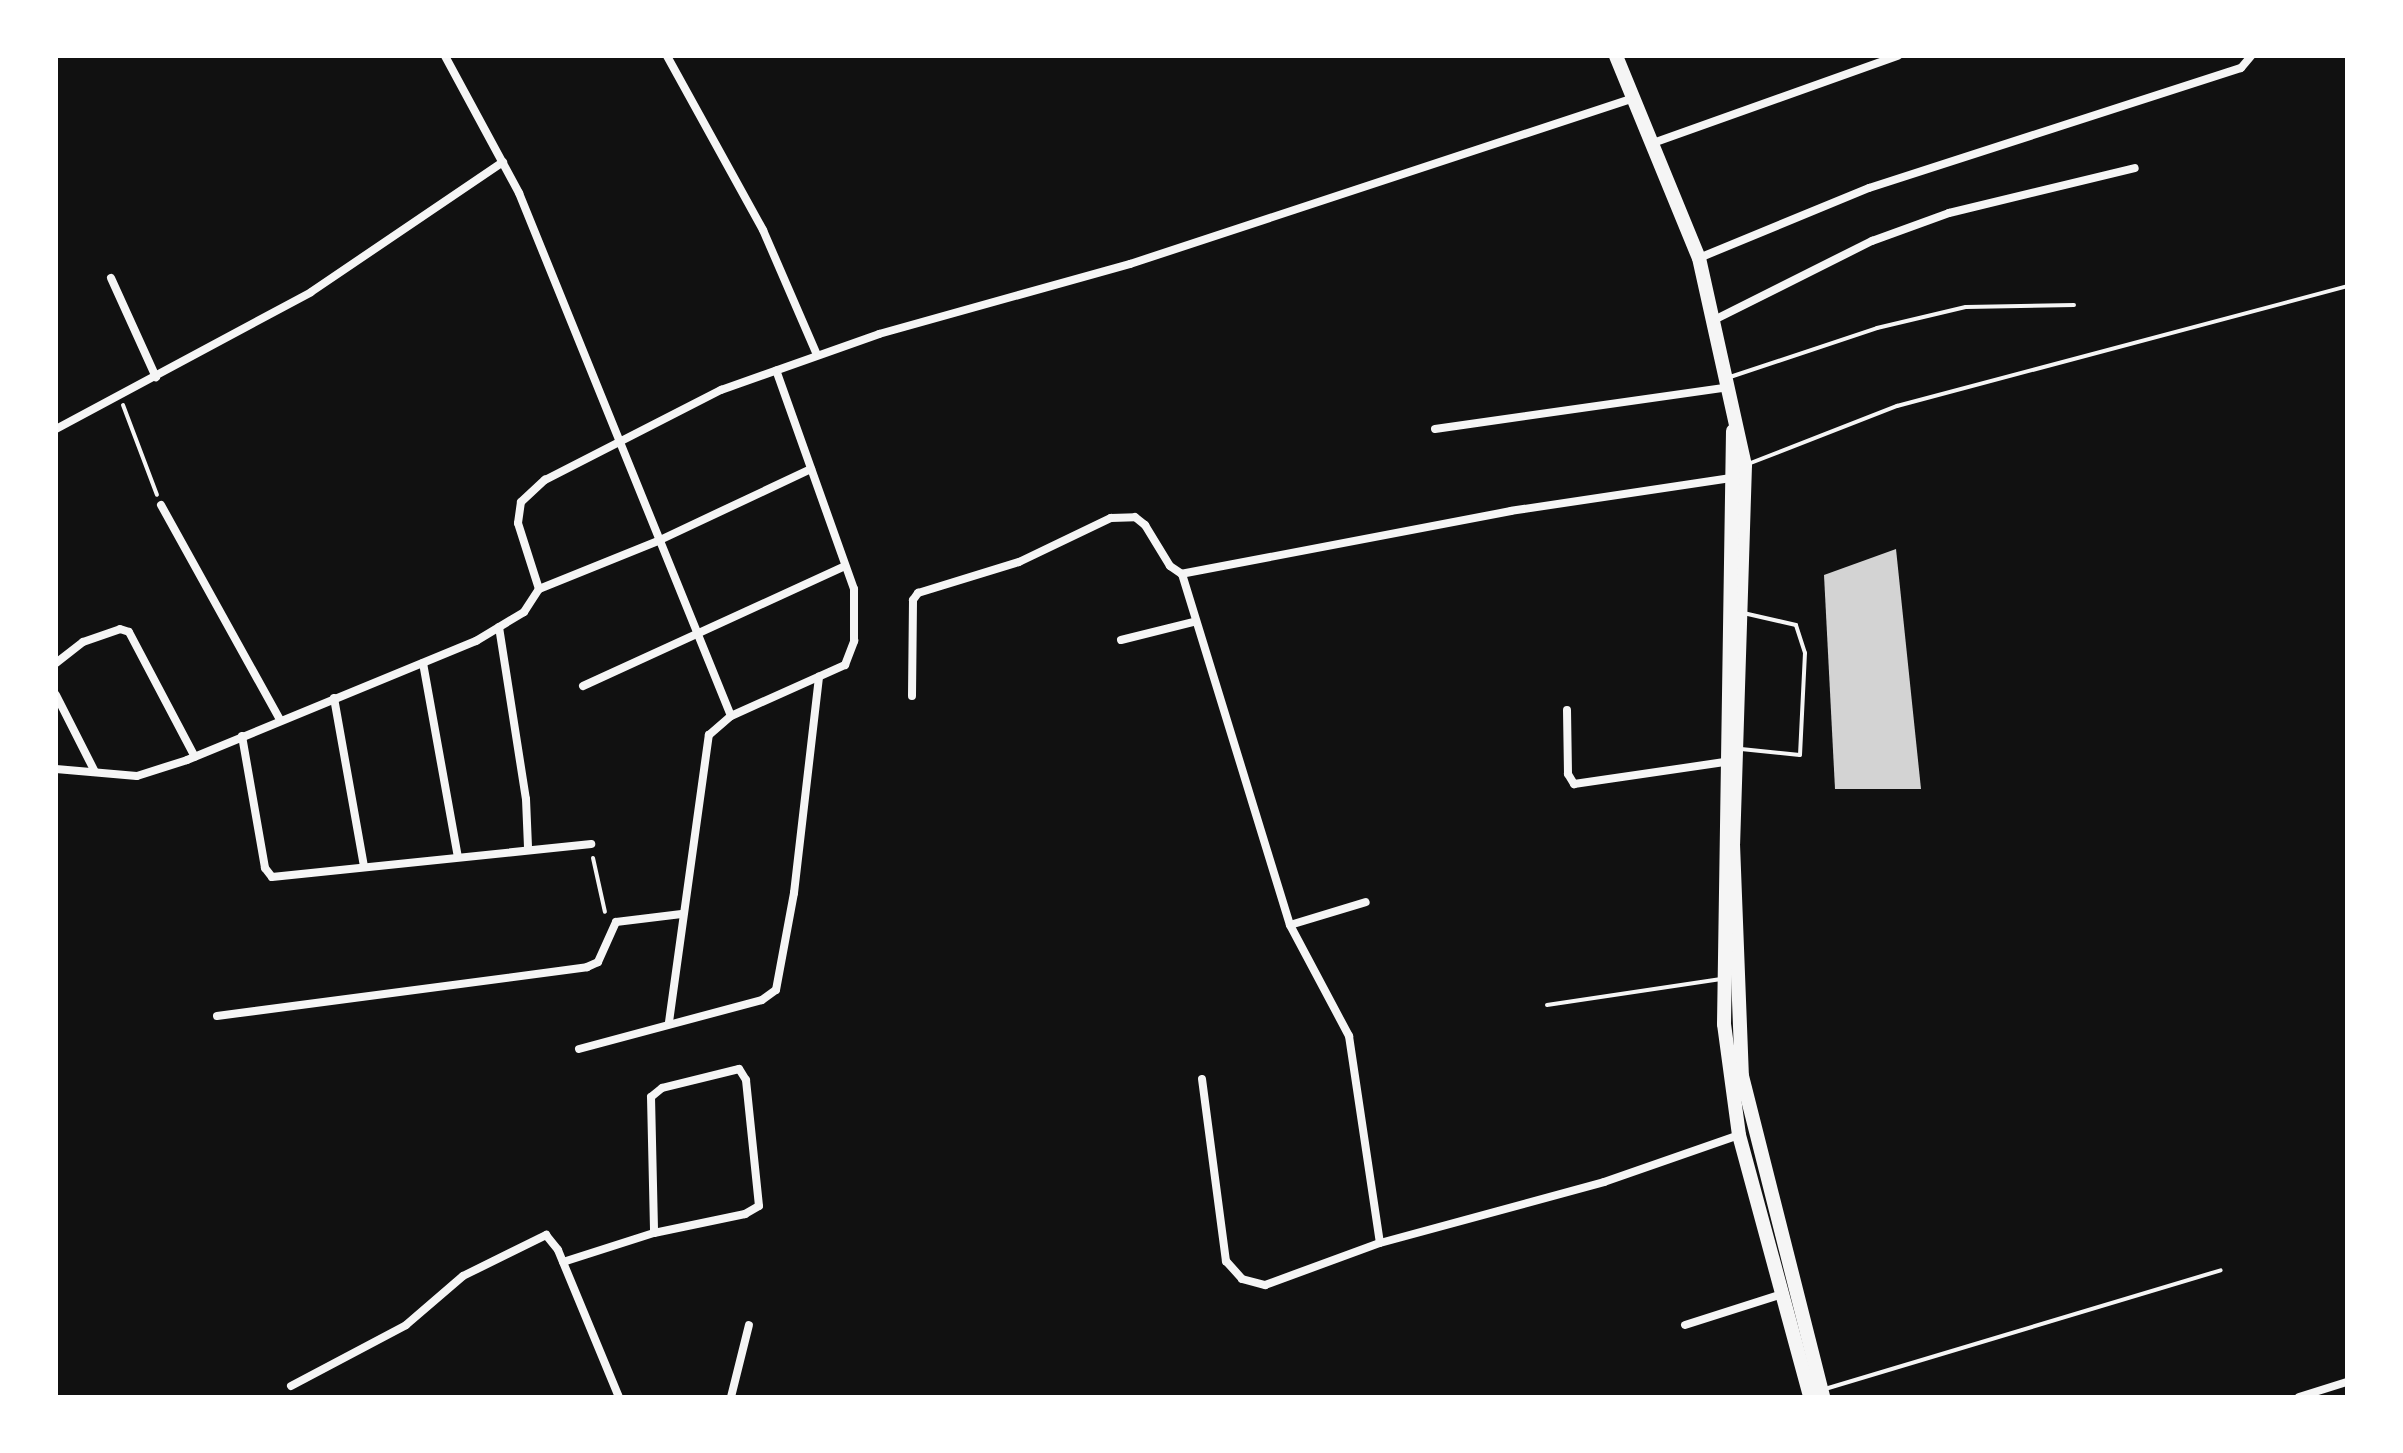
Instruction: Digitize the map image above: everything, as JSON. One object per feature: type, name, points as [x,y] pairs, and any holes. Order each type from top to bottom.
[{"type":"highway","points":[[1616,56],[1699,258],[1734,403],[1745,465],[1734,929],[1742,1076],[1818,1395]]},
{"type":"highway","points":[[1734,403],[1724,762],[1723,979],[1729,1082],[1739,1135],[1782,1294],[1818,1395]]},
{"type":"street","points":[[445,56],[503,162],[731,716]]},
{"type":"street","points":[[667,56],[763,230],[817,355]]},
{"type":"street","points":[[1653,143],[1898,56]]},
{"type":"street","points":[[1699,258],[1869,188],[2241,68],[2251,56]]},
{"type":"street","points":[[539,589],[518,523],[521,502],[545,480],[619,439],[817,355],[1130,264],[1634,98]]},
{"type":"street","points":[[57,428],[311,292],[503,162]]},
{"type":"street","points":[[1714,320],[1872,241],[1949,213],[2135,168]]},
{"type":"street","points":[[111,278],[156,377]]},
{"type":"street","points":[[669,1022],[704,747],[709,735],[731,716],[845,665],[854,641],[854,589],[776,370]]},
{"type":"street","points":[[1435,429],[1728,383]]},
{"type":"street","points":[[56,769],[137,776],[195,757],[423,663],[524,612],[539,589],[660,540],[811,469]]},
{"type":"street","points":[[1182,574],[1511,511],[1731,478]]},
{"type":"street","points":[[161,505],[280,720]]},
{"type":"street","points":[[912,696],[913,600],[918,593],[1019,562],[1111,518],[1135,517],[1145,525],[1170,566],[1182,574],[1194,622],[1290,925],[1349,1036],[1380,1243]]},
{"type":"street","points":[[583,686],[697,630],[845,566]]},
{"type":"street","points":[[1121,640],[1194,622]]},
{"type":"street","points":[[499,627],[526,799],[528,847]]},
{"type":"street","points":[[56,663],[83,642],[120,629],[129,632],[195,757]]},
{"type":"street","points":[[423,663],[458,857]]},
{"type":"street","points":[[579,1049],[669,1022],[762,1000],[776,990],[794,893],[819,676]]},
{"type":"street","points":[[56,695],[95,772]]},
{"type":"street","points":[[334,698],[364,866]]},
{"type":"street","points":[[1567,710],[1568,779],[1574,784],[1724,762]]},
{"type":"street","points":[[242,736],[269,876],[528,847],[591,844]]},
{"type":"street","points":[[1290,925],[1366,902]]},
{"type":"street","points":[[217,1016],[587,967],[601,957],[611,925],[682,914]]},
{"type":"street","points":[[563,1262],[654,1233],[745,1214],[759,1206],[746,1080],[739,1069],[662,1088],[651,1097],[654,1233]]},
{"type":"street","points":[[1202,1079],[1226,1261],[1242,1279],[1265,1285],[1380,1243],[1604,1182],[1739,1135]]},
{"type":"street","points":[[291,1386],[406,1325],[463,1276],[534,1237],[546,1235],[563,1262],[619,1397]]},
{"type":"street","points":[[1685,1325],[1782,1294]]},
{"type":"street","points":[[731,1397],[749,1325]]},
{"type":"street","points":[[2299,1397],[2347,1382]]},
{"type":"lane","points":[[1745,465],[1897,406],[2347,286]]},
{"type":"lane","points":[[1728,383],[1877,328],[1966,307],[2074,305]]},
{"type":"lane","points":[[1736,748],[1800,755],[1804,680],[1804,641],[1796,625],[1741,612]]},
{"type":"lane","points":[[1547,1005],[1723,979]]},
{"type":"lane","points":[[1818,1395],[2221,1270]]},
{"type":"path","points":[[120,396],[161,505]]},
{"type":"path","points":[[591,844],[611,925]]},
{"type":"building","points":[[1896,549],[1921,789],[1835,789],[1824,575]]}]
